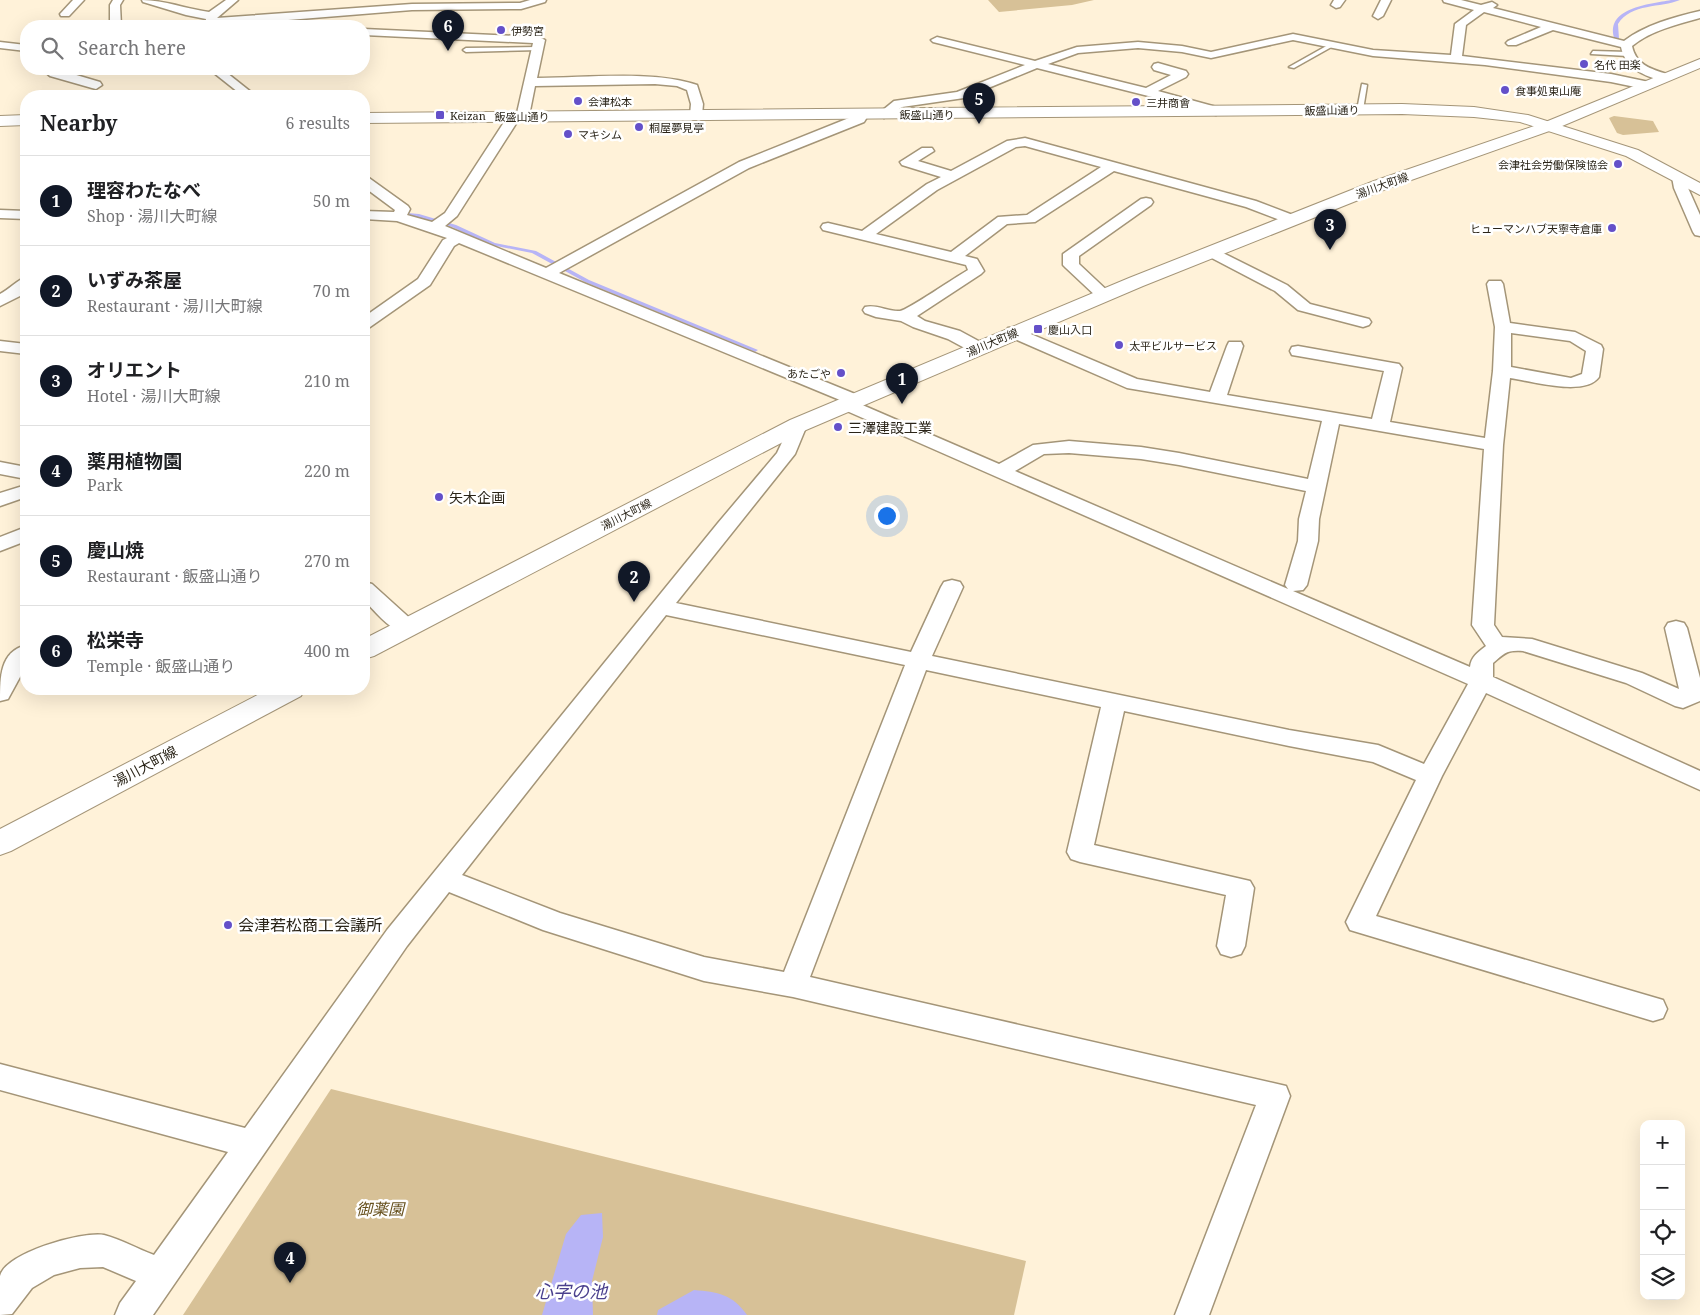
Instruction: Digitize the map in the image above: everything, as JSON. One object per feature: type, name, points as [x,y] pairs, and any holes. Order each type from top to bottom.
[{"type":"main road","name":"湯川大町線","points":[[370,647],[798,425],[850,402],[1014,332],[1210,252],[1380,185],[1549,126],[1700,63]]},
{"type":"main road","name":"飯盛山通り","points":[[370,118],[1360,110],[1486,113],[1522,118],[1632,153],[1700,190]]},
{"type":"main road","points":[[0,121],[20,120]]},
{"type":"main road","name":"湯川大町線","points":[[0,843],[280,695]]},
{"type":"street","points":[[65,14],[79,0]]},
{"type":"street","points":[[116,20],[115,5],[118,0]]},
{"type":"street","points":[[148,0],[206,20]]},
{"type":"street","points":[[213,20],[233,0]]},
{"type":"street","points":[[348,11],[360,0]]},
{"type":"street","points":[[225,20],[283,12],[348,11],[435,6],[521,6],[541,0]]},
{"type":"street","points":[[1378,16],[1386,0]]},
{"type":"street","points":[[1448,0],[1552,26],[1627,50],[1632,62],[1654,81]]},
{"type":"street","points":[[1456,58],[1461,24],[1483,8],[1500,3]]},
{"type":"street","points":[[1627,50],[1639,35],[1700,14]]},
{"type":"street","points":[[1512,43],[1552,26]]},
{"type":"street","points":[[370,32],[538,44],[531,82],[518,116],[450,216],[434,227]]},
{"type":"street","points":[[884,114],[898,104],[960,95],[1077,50],[1110,47],[1168,47],[1211,55],[1293,37],[1373,53],[1456,58],[1654,81]]},
{"type":"street","points":[[937,40],[1039,64],[1200,105],[1216,111]]},
{"type":"street","points":[[0,45],[20,47]]},
{"type":"street","points":[[1147,92],[1182,74],[1158,67]]},
{"type":"street","points":[[60,75],[97,86]]},
{"type":"street","points":[[223,75],[242,90]]},
{"type":"street","points":[[531,82],[655,80],[679,83],[693,88],[697,104],[696,115]]},
{"type":"street","points":[[548,273],[718,178],[776,151],[859,119],[863,114]]},
{"type":"street","points":[[866,235],[932,187],[1019,142],[1029,142],[1251,204],[1293,220]]},
{"type":"street","points":[[927,151],[907,162],[952,176]]},
{"type":"street","points":[[954,257],[1003,220],[1030,219],[1113,165]]},
{"type":"street","points":[[1679,177],[1680,188],[1700,232]]},
{"type":"street","points":[[370,185],[403,209],[398,217]]},
{"type":"street","points":[[1104,295],[1071,265],[1071,254],[1146,202]]},
{"type":"street","points":[[0,214],[20,215]]},
{"type":"street","points":[[370,215],[398,217],[434,227],[548,273],[850,402],[1000,471],[1481,682],[1700,782]]},
{"type":"street","points":[[828,226],[972,262],[976,271],[905,316]]},
{"type":"street","points":[[370,320],[424,282],[448,243],[459,236]]},
{"type":"street","points":[[1210,252],[1281,288],[1304,307],[1363,322]]},
{"type":"street","points":[[1495,284],[1503,327],[1502,371],[1494,445],[1483,624],[1498,646]]},
{"type":"street","points":[[4,299],[20,288]]},
{"type":"street","points":[[4,299],[20,298]]},
{"type":"street","points":[[871,310],[882,314],[905,316],[919,324],[954,335],[978,348]]},
{"type":"street","points":[[1502,371],[1572,383],[1590,377],[1595,349],[1575,337],[1503,327]]},
{"type":"street","points":[[1014,332],[1133,384],[1494,445]]},
{"type":"street","points":[[0,346],[20,348]]},
{"type":"street","points":[[1217,398],[1235,346]]},
{"type":"street","points":[[1298,350],[1393,368],[1380,426]]},
{"type":"street","points":[[1296,585],[1308,541],[1309,520],[1332,417]]},
{"type":"street","points":[[132,1315],[396,938],[786,454],[798,425]]},
{"type":"street","points":[[1000,471],[1040,449],[1069,447],[1141,453],[1179,459],[1317,487]]},
{"type":"street","points":[[0,468],[20,472]]},
{"type":"street","points":[[0,500],[20,493]]},
{"type":"street","points":[[0,545],[20,536]]},
{"type":"street","points":[[792,985],[918,661],[952,587]]},
{"type":"street","points":[[370,595],[406,628]]},
{"type":"street","points":[[661,607],[1289,738],[1378,754],[1430,776]]},
{"type":"street","points":[[1653,1009],[1360,922],[1430,776],[1481,682],[1482,661],[1498,646],[1505,643],[1524,644],[1539,648],[1634,678],[1683,700],[1691,697],[1691,688],[1676,628]]},
{"type":"street","points":[[0,693],[13,661]]},
{"type":"street","points":[[1114,702],[1080,852],[1241,888],[1231,946]]},
{"type":"street","points":[[444,879],[554,922],[704,969],[792,985],[1275,1096],[1192,1315]]},
{"type":"street","points":[[0,1077],[251,1144]]},
{"type":"street","points":[[0,1302],[20,1276],[47,1260],[80,1252],[103,1251],[160,1274]]},
{"type":"lane","points":[[466,50],[538,44]]},
{"type":"lane","points":[[1292,67],[1332,45]]},
{"type":"lane","points":[[1593,53],[1627,50]]},
{"type":"lane","points":[[1360,110],[1364,85]]},
{"type":"green space","points":[[988,0],[1094,0],[1072,5],[999,12]]},
{"type":"green space","points":[[1614,116],[1653,121],[1659,132],[1623,135],[1617,133],[1609,118]]},
{"type":"green space","name":"御薬園","points":[[331,1089],[1026,1261],[1014,1315],[183,1315]]},
{"type":"water","name":"心字の池","points":[[602,1213],[603,1237],[592,1281],[593,1315],[542,1315],[566,1234],[581,1215]]},
{"type":"water","points":[[694,1290],[724,1295],[736,1303],[747,1315],[657,1315],[658,1310]]},
{"type":"waterway","points":[[1617,39],[1615,24],[1629,12],[1646,6],[1678,0]]},
{"type":"waterway","points":[[396,214],[417,215],[454,226],[493,244],[534,252],[587,281],[755,350]]},
{"type":"place","name":"伊勢宮","points":[[501,30]]},
{"type":"place","name":"松栄寺","points":[[448,51]]},
{"type":"place","name":"名代 田楽","points":[[1584,64]]},
{"type":"place","name":"食事処東山庵","points":[[1505,90]]},
{"type":"place","name":"会津松本","points":[[578,101]]},
{"type":"place","name":"三井商會","points":[[1136,102]]},
{"type":"place","name":"Keizan","points":[[440,115]]},
{"type":"place","name":"慶山焼","points":[[979,124]]},
{"type":"place","name":"桐屋夢見亭","points":[[639,127]]},
{"type":"place","name":"マキシム","points":[[568,134]]},
{"type":"place","name":"会津社会労働保険協会","points":[[1618,164]]},
{"type":"place","name":"ヒューマンハブ天寧寺倉庫","points":[[1612,228]]},
{"type":"place","name":"オリエント","points":[[1330,250]]},
{"type":"place","name":"慶山入口","points":[[1038,329]]},
{"type":"place","name":"太平ビルサービス","points":[[1119,345]]},
{"type":"place","name":"あたごや","points":[[841,373]]},
{"type":"place","name":"理容わたなべ","points":[[902,404]]},
{"type":"place","name":"三澤建設工業","points":[[838,427]]},
{"type":"place","name":"矢木企画","points":[[439,497]]},
{"type":"place","name":"いずみ茶屋","points":[[634,602]]},
{"type":"place","name":"会津若松商工会議所","points":[[228,925]]},
{"type":"place","name":"薬用植物園","points":[[290,1283]]}]
